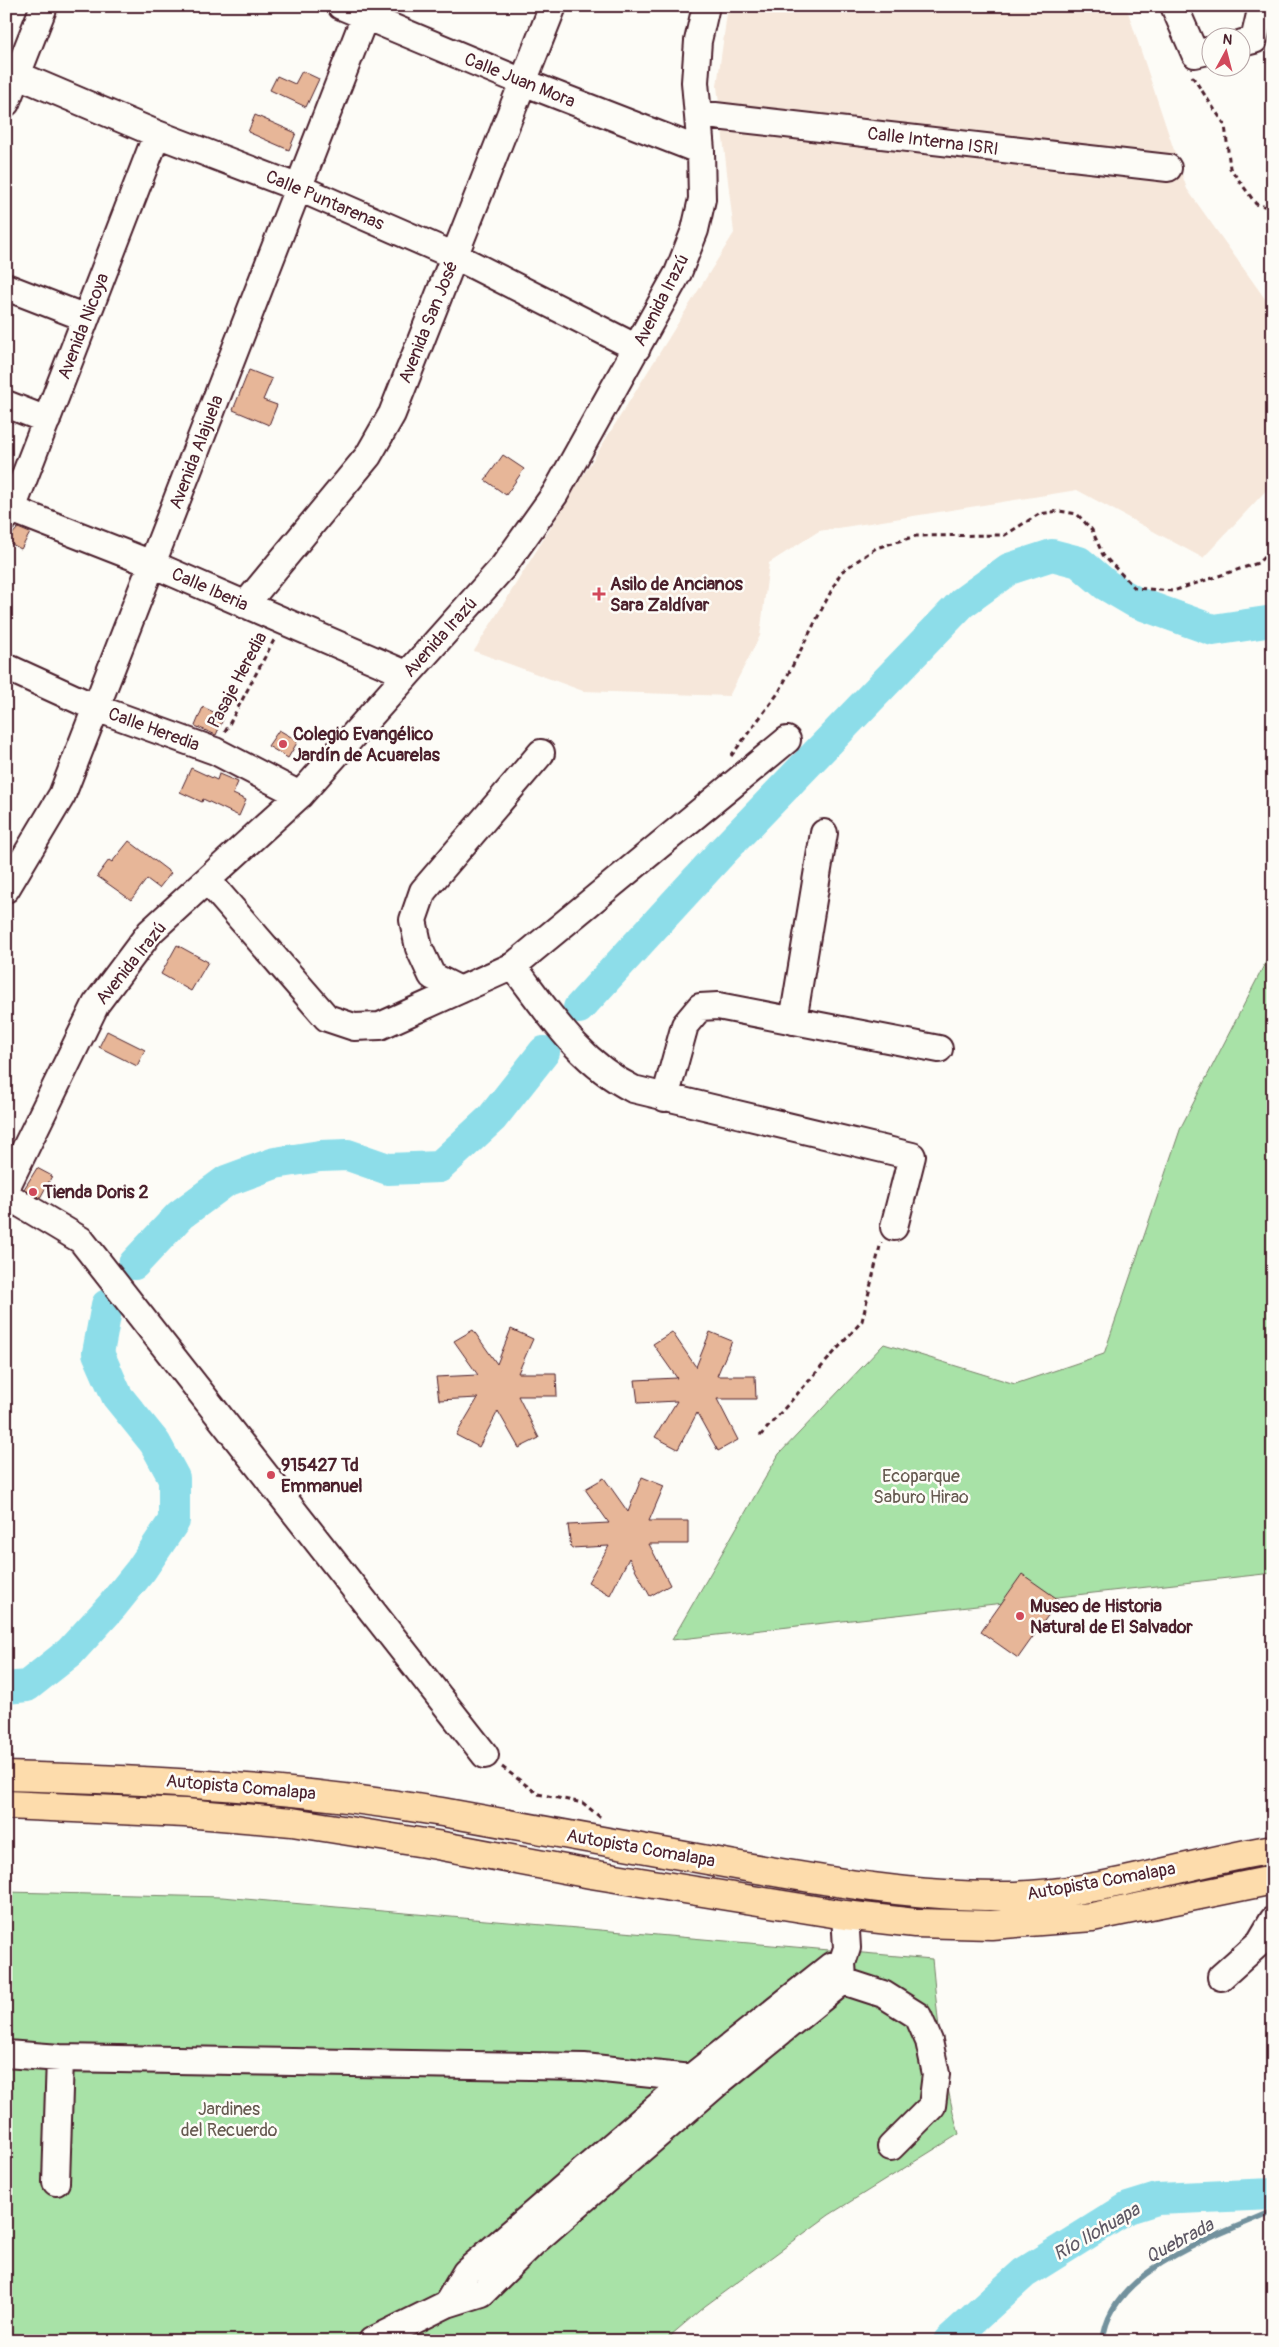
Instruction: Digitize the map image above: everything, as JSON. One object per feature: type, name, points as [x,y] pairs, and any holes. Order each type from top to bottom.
[{"type":"highway","name":"Autopista Comalapa","points":[[6,1776],[212,1783],[349,1797],[793,1875],[908,1893],[956,1896],[1008,1896],[1099,1886],[1265,1849]]},
{"type":"highway","name":"Autopista Comalapa","points":[[6,1805],[185,1813],[292,1822],[845,1915],[914,1923],[992,1925],[1092,1916],[1273,1880]]},
{"type":"street","points":[[6,103],[11,73],[44,6]]},
{"type":"street","name":"Calle Juan Mora","points":[[341,6],[367,11],[523,82],[701,151]]},
{"type":"street","name":"Avenida San José","points":[[245,605],[368,456],[392,414],[553,6]]},
{"type":"street","name":"Avenida Irazú","points":[[6,1188],[96,1004],[150,932],[300,796],[406,674],[503,567],[550,501],[678,273],[695,230],[702,199],[701,151],[695,82],[698,41],[706,6]]},
{"type":"street","points":[[1174,6],[1202,50]]},
{"type":"street","points":[[1252,40],[1254,40],[1262,6]]},
{"type":"street","name":"Avenida Alajuela","points":[[6,889],[62,795],[367,11]]},
{"type":"street","name":"Calle Puntarenas","points":[[11,73],[157,134],[299,188],[455,256],[637,348]]},
{"type":"street","name":"Calle Interna ISRI","points":[[698,114],[1168,168]]},
{"type":"street","name":"Avenida Nicoya","points":[[8,511],[47,420],[157,134]]},
{"type":"street","points":[[6,287],[86,318]]},
{"type":"street","points":[[6,404],[47,420]]},
{"type":"street","name":"Calle Iberia","points":[[8,511],[152,564],[406,674]]},
{"type":"street","name":"Calle Heredia","points":[[6,668],[96,708],[215,751],[300,796]]},
{"type":"street","points":[[208,881],[328,1018],[354,1027],[380,1026],[513,966],[787,740]]},
{"type":"street","points":[[460,990],[432,976],[419,948],[413,920],[423,891],[541,753]]},
{"type":"street","points":[[793,1021],[824,833]]},
{"type":"street","points":[[513,966],[568,1038],[586,1057],[610,1077],[633,1089],[912,1156],[894,1227]]},
{"type":"street","points":[[665,1098],[685,1025],[700,1007],[718,1006],[939,1049]]},
{"type":"street","points":[[6,1195],[81,1240],[485,1754]]},
{"type":"street","points":[[372,2341],[447,2304],[482,2293],[532,2244],[842,1972],[847,1948],[845,1915]]},
{"type":"street","points":[[1221,1977],[1260,1942],[1273,1920]]},
{"type":"street","points":[[447,2304],[466,2272],[693,2076],[831,1966],[883,1994],[918,2016],[929,2041],[936,2074],[932,2106],[891,2147]]},
{"type":"street","points":[[6,2054],[60,2058],[584,2067],[693,2076],[720,2081]]},
{"type":"street","points":[[56,2182],[60,2058]]},
{"type":"path","points":[[1202,54],[1191,75],[1225,125],[1230,168],[1256,204],[1271,208],[1273,211]]},
{"type":"path","points":[[727,760],[779,692],[841,572],[876,548],[916,536],[1005,535],[1039,514],[1059,510],[1076,514],[1092,530],[1103,555],[1135,588],[1173,591],[1258,563],[1273,548]]},
{"type":"path","name":"Pasaje Heredia","points":[[215,751],[284,622]]},
{"type":"path","points":[[760,1436],[862,1321],[882,1237],[894,1227]]},
{"type":"path","points":[[485,1754],[538,1794],[583,1803],[605,1820]]},
{"type":"shaded area","points":[[728,6],[1126,6],[1187,189],[1273,310],[1273,483],[1203,558],[1077,490],[819,531],[769,563],[760,636],[729,696],[583,691],[474,651],[734,233],[717,86]]},
{"type":"green space","name":"Ecoparque Saburo Hirao","points":[[1273,948],[1273,1573],[672,1640],[779,1454],[884,1344],[1015,1384],[1104,1354],[1181,1127]]},
{"type":"green space","name":"Jardines del Recuerdo","points":[[6,1892],[222,1897],[932,1959],[948,2091],[959,2134],[829,2215],[705,2306],[664,2341],[6,2341]]},
{"type":"building","points":[[302,71],[319,79],[306,107],[270,90],[277,76],[295,84]]},
{"type":"building","points":[[255,115],[296,133],[289,150],[248,132]]},
{"type":"building","points":[[249,370],[272,379],[263,400],[277,405],[269,425],[233,410]]},
{"type":"building","points":[[503,455],[524,469],[506,495],[485,480]]},
{"type":"building","points":[[18,528],[30,533],[21,549],[6,541]]},
{"type":"building","points":[[203,707],[224,717],[216,735],[195,726]]},
{"type":"building","name":"Colegio Evangélico Jardín de Acuarelas","points":[[279,730],[298,741],[288,758],[268,746]]},
{"type":"building","points":[[191,768],[217,780],[219,774],[238,782],[233,794],[246,800],[239,816],[203,799],[202,802],[180,792]]},
{"type":"building","points":[[129,841],[171,873],[159,888],[147,879],[131,900],[97,876],[109,860],[112,862]]},
{"type":"building","points":[[177,945],[208,962],[191,991],[161,974]]},
{"type":"building","points":[[107,1031],[145,1050],[137,1066],[99,1047]]},
{"type":"building","points":[[37,1168],[52,1176],[40,1198],[24,1189]]},
{"type":"building","points":[[511,1329],[533,1339],[518,1373],[556,1373],[557,1396],[518,1396],[539,1438],[519,1448],[498,1411],[479,1447],[456,1435],[478,1398],[439,1400],[436,1377],[478,1375],[454,1341],[473,1330],[497,1364]]},
{"type":"building","points":[[672,1332],[696,1367],[710,1332],[732,1341],[717,1376],[755,1376],[756,1399],[717,1399],[738,1440],[718,1451],[697,1413],[678,1449],[655,1437],[677,1401],[638,1403],[635,1380],[677,1378],[653,1344]]},
{"type":"building","points":[[642,1477],[664,1486],[649,1521],[688,1521],[688,1544],[649,1544],[670,1585],[650,1596],[629,1558],[610,1595],[588,1582],[609,1546],[571,1548],[568,1525],[609,1523],[585,1489],[604,1478],[628,1512]]},
{"type":"building","name":"Museo de Historia Natural de El Salvador","points":[[1022,1574],[1059,1600],[1018,1658],[981,1632]]},
{"type":"waterway","points":[[579,1008],[722,852],[962,603],[1009,569],[1052,555],[1079,562],[1106,585],[1135,602],[1213,630],[1273,621]]},
{"type":"waterway","points":[[134,1264],[180,1215],[226,1181],[275,1163],[320,1156],[348,1155],[388,1169],[439,1167],[492,1118],[544,1052]]},
{"type":"waterway","points":[[6,1688],[27,1686],[70,1652],[112,1606],[141,1570],[174,1521],[174,1478],[155,1443],[117,1396],[98,1353],[107,1305]]},
{"type":"waterway","name":"Río Ilohuapa","points":[[949,2341],[1024,2273],[1128,2208],[1157,2199],[1273,2194]]},
{"type":"waterway","name":"Quebrada","points":[[1103,2341],[1110,2316],[1124,2294],[1144,2275],[1196,2245],[1273,2211]]},
{"type":"place","name":"Asilo de Ancianos Sara Zaldívar","points":[[599,594]]},
{"type":"place","name":"Colegio Evangélico Jardín de Acuarelas","points":[[283,744]]},
{"type":"place","name":"Tienda Doris 2","points":[[33,1192]]},
{"type":"place","name":"915427 Td Emmanuel","points":[[271,1475]]},
{"type":"place","name":"Museo de Historia Natural de El Salvador","points":[[1020,1616]]}]
